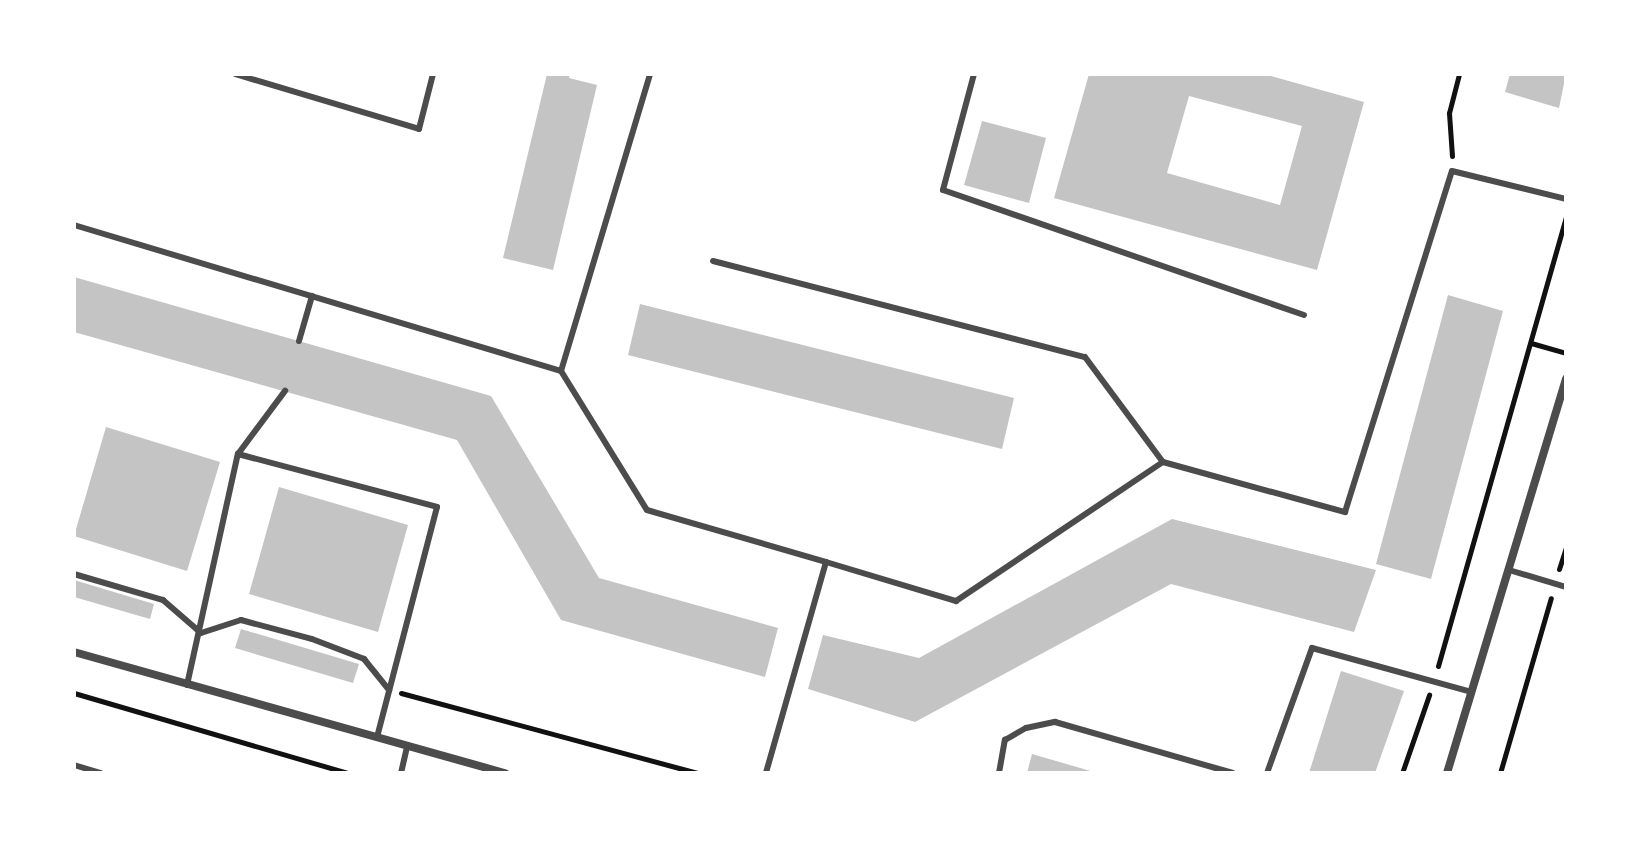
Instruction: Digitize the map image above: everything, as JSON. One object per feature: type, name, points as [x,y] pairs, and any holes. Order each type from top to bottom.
[{"type":"street","points":[[1447,773],[1566,379]]},
{"type":"street","points":[[74,652],[505,773]]},
{"type":"lane","points":[[235,74],[419,129],[433,74]]},
{"type":"lane","points":[[561,371],[650,74]]},
{"type":"lane","points":[[974,74],[943,190],[1304,315]]},
{"type":"lane","points":[[713,261],[1085,357],[1163,462],[1345,512],[1452,171],[1566,199]]},
{"type":"lane","points":[[74,225],[561,371],[647,510],[956,601],[1163,462]]},
{"type":"lane","points":[[299,341],[312,296]]},
{"type":"lane","points":[[187,685],[201,633],[238,454],[285,391]]},
{"type":"lane","points":[[238,454],[437,507],[377,737]]},
{"type":"lane","points":[[766,773],[826,562]]},
{"type":"lane","points":[[1509,570],[1566,587]]},
{"type":"lane","points":[[74,574],[163,600],[201,633]]},
{"type":"lane","points":[[201,633],[241,620],[312,639],[364,659],[389,690]]},
{"type":"lane","points":[[1267,773],[1312,648],[1472,692]]},
{"type":"lane","points":[[999,773],[1005,740],[1026,728],[1055,722],[1233,773]]},
{"type":"lane","points":[[401,773],[407,746]]},
{"type":"lane","points":[[74,765],[101,773]]},
{"type":"path","points":[[1452,171],[1449,113],[1459,74]]},
{"type":"path","points":[[1402,773],[1434,682],[1566,217]]},
{"type":"path","points":[[1531,343],[1566,353]]},
{"type":"path","points":[[1500,773],[1566,547]]},
{"type":"path","points":[[389,690],[698,773]]},
{"type":"path","points":[[74,693],[347,773]]},
{"type":"building","points":[[547,74],[570,74],[569,78],[597,85],[553,270],[503,258]]},
{"type":"building","points":[[1089,74],[1264,74],[1364,102],[1317,270],[1054,198]],"holes":[[[1189,96],[1302,126],[1280,205],[1167,173]]]},
{"type":"building","points":[[1510,74],[1566,74],[1559,108],[1505,92]]},
{"type":"building","points":[[982,121],[1046,138],[1029,203],[964,185]]},
{"type":"building","points":[[74,277],[491,396],[599,578],[778,628],[765,677],[561,620],[457,440],[74,332]]},
{"type":"building","points":[[1448,295],[1503,311],[1431,579],[1376,564]]},
{"type":"building","points":[[640,304],[1014,398],[1002,449],[628,355]]},
{"type":"building","points":[[106,427],[220,462],[187,571],[74,536]]},
{"type":"building","points":[[279,487],[408,525],[378,632],[249,594]]},
{"type":"building","points":[[1172,519],[1376,570],[1354,632],[1171,584],[915,722],[808,689],[823,635],[919,658]]},
{"type":"building","points":[[74,580],[154,604],[150,619],[74,597]]},
{"type":"building","points":[[241,629],[359,664],[353,683],[235,648]]},
{"type":"building","points":[[1341,671],[1404,691],[1375,773],[1309,773]]},
{"type":"building","points":[[1032,754],[1094,772],[1094,773],[1027,773]]}]
